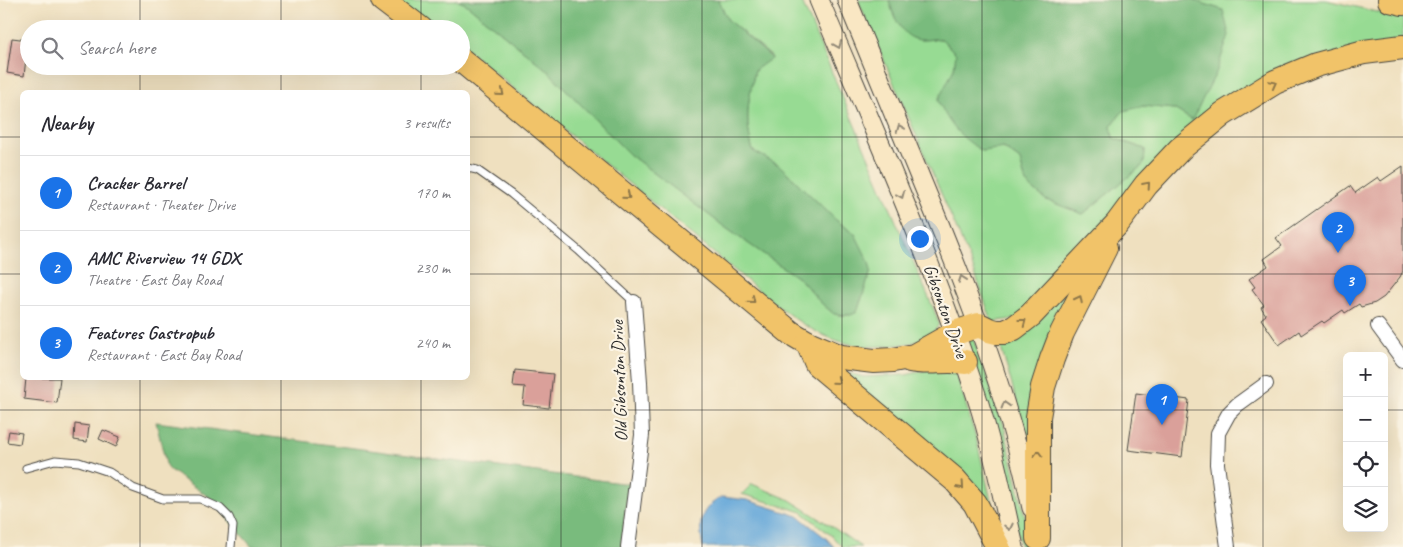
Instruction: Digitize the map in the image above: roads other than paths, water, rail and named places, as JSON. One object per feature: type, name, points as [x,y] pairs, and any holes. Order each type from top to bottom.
[{"type":"highway","points":[[383,0],[409,20]]},
{"type":"highway","points":[[1390,0],[1403,3]]},
{"type":"highway","points":[[905,358],[929,348],[955,332],[979,325],[997,332],[1014,328],[1031,315],[1117,224],[1146,185],[1180,150],[1223,114],[1275,82],[1316,65],[1364,52],[1403,47]]},
{"type":"highway","points":[[470,67],[791,333],[808,343],[841,357],[857,360],[905,358],[923,361],[950,360],[965,362]]},
{"type":"highway","points":[[1039,542],[1038,417],[1043,387],[1062,333],[1117,224]]},
{"type":"highway","points":[[808,343],[817,364],[955,480],[975,503],[998,547]]},
{"type":"main road","name":"Gibsonton Drive","points":[[819,0],[908,210],[955,332],[989,441],[1014,547]]},
{"type":"main road","name":"Gibsonton Drive","points":[[847,0],[957,266],[979,325],[1006,406],[1028,490],[1039,542]]},
{"type":"street","name":"Old Gibsonton Drive","points":[[628,547],[642,435],[634,302]]},
{"type":"street","points":[[1378,326],[1403,360]]},
{"type":"street","points":[[1228,547],[1217,464],[1218,433],[1229,414],[1237,405],[1266,384]]},
{"type":"lane","points":[[470,168],[478,170],[511,194],[578,250],[634,302]]},
{"type":"lane","points":[[26,468],[55,460],[79,462],[110,472],[133,488],[163,498],[200,499],[220,508],[229,517],[233,526],[231,547]]},
{"type":"water","points":[[722,497],[747,500],[798,516],[834,547],[703,547],[702,517],[709,506]]},
{"type":"place","name":"AMC Riverview 14 GDX","points":[[1338,253]]},
{"type":"place","name":"Features Gastropub","points":[[1350,306]]},
{"type":"place","name":"Cracker Barrel","points":[[1162,425]]}]
